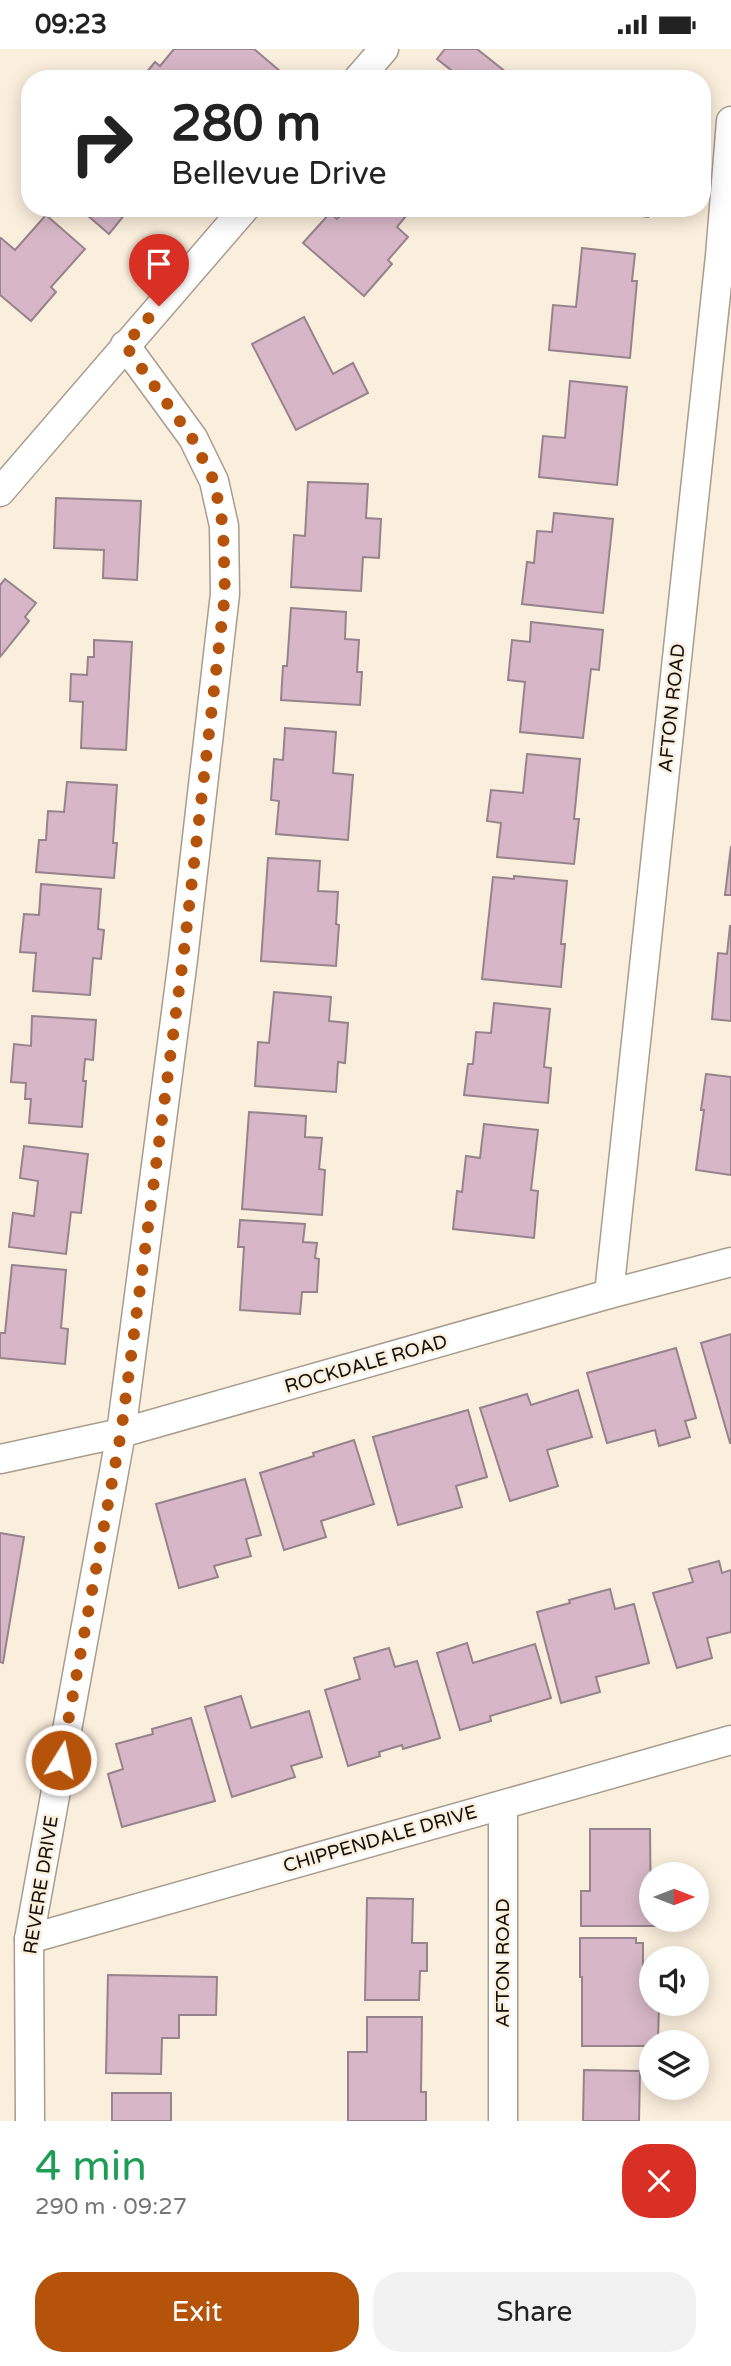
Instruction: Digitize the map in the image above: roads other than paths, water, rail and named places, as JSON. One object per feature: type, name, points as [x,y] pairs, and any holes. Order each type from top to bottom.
[{"type":"street","points":[[366,70],[384,49]]},
{"type":"street","name":"AFTON ROAD","points":[[609,1294],[720,256],[731,121]]},
{"type":"street","points":[[0,492],[236,217]]},
{"type":"street","name":"REVERE DRIVE","points":[[30,2121],[29,1939],[121,1433],[183,959],[225,594],[223,526],[214,481],[192,438],[125,345]]},
{"type":"street","name":"ROCKDALE ROAD","points":[[0,1459],[121,1433],[609,1294],[731,1262]]},
{"type":"street","name":"CHIPPENDALE DRIVE","points":[[29,1939],[731,1740]]},
{"type":"street","name":"AFTON ROAD","points":[[503,1805],[503,2121]]}]
